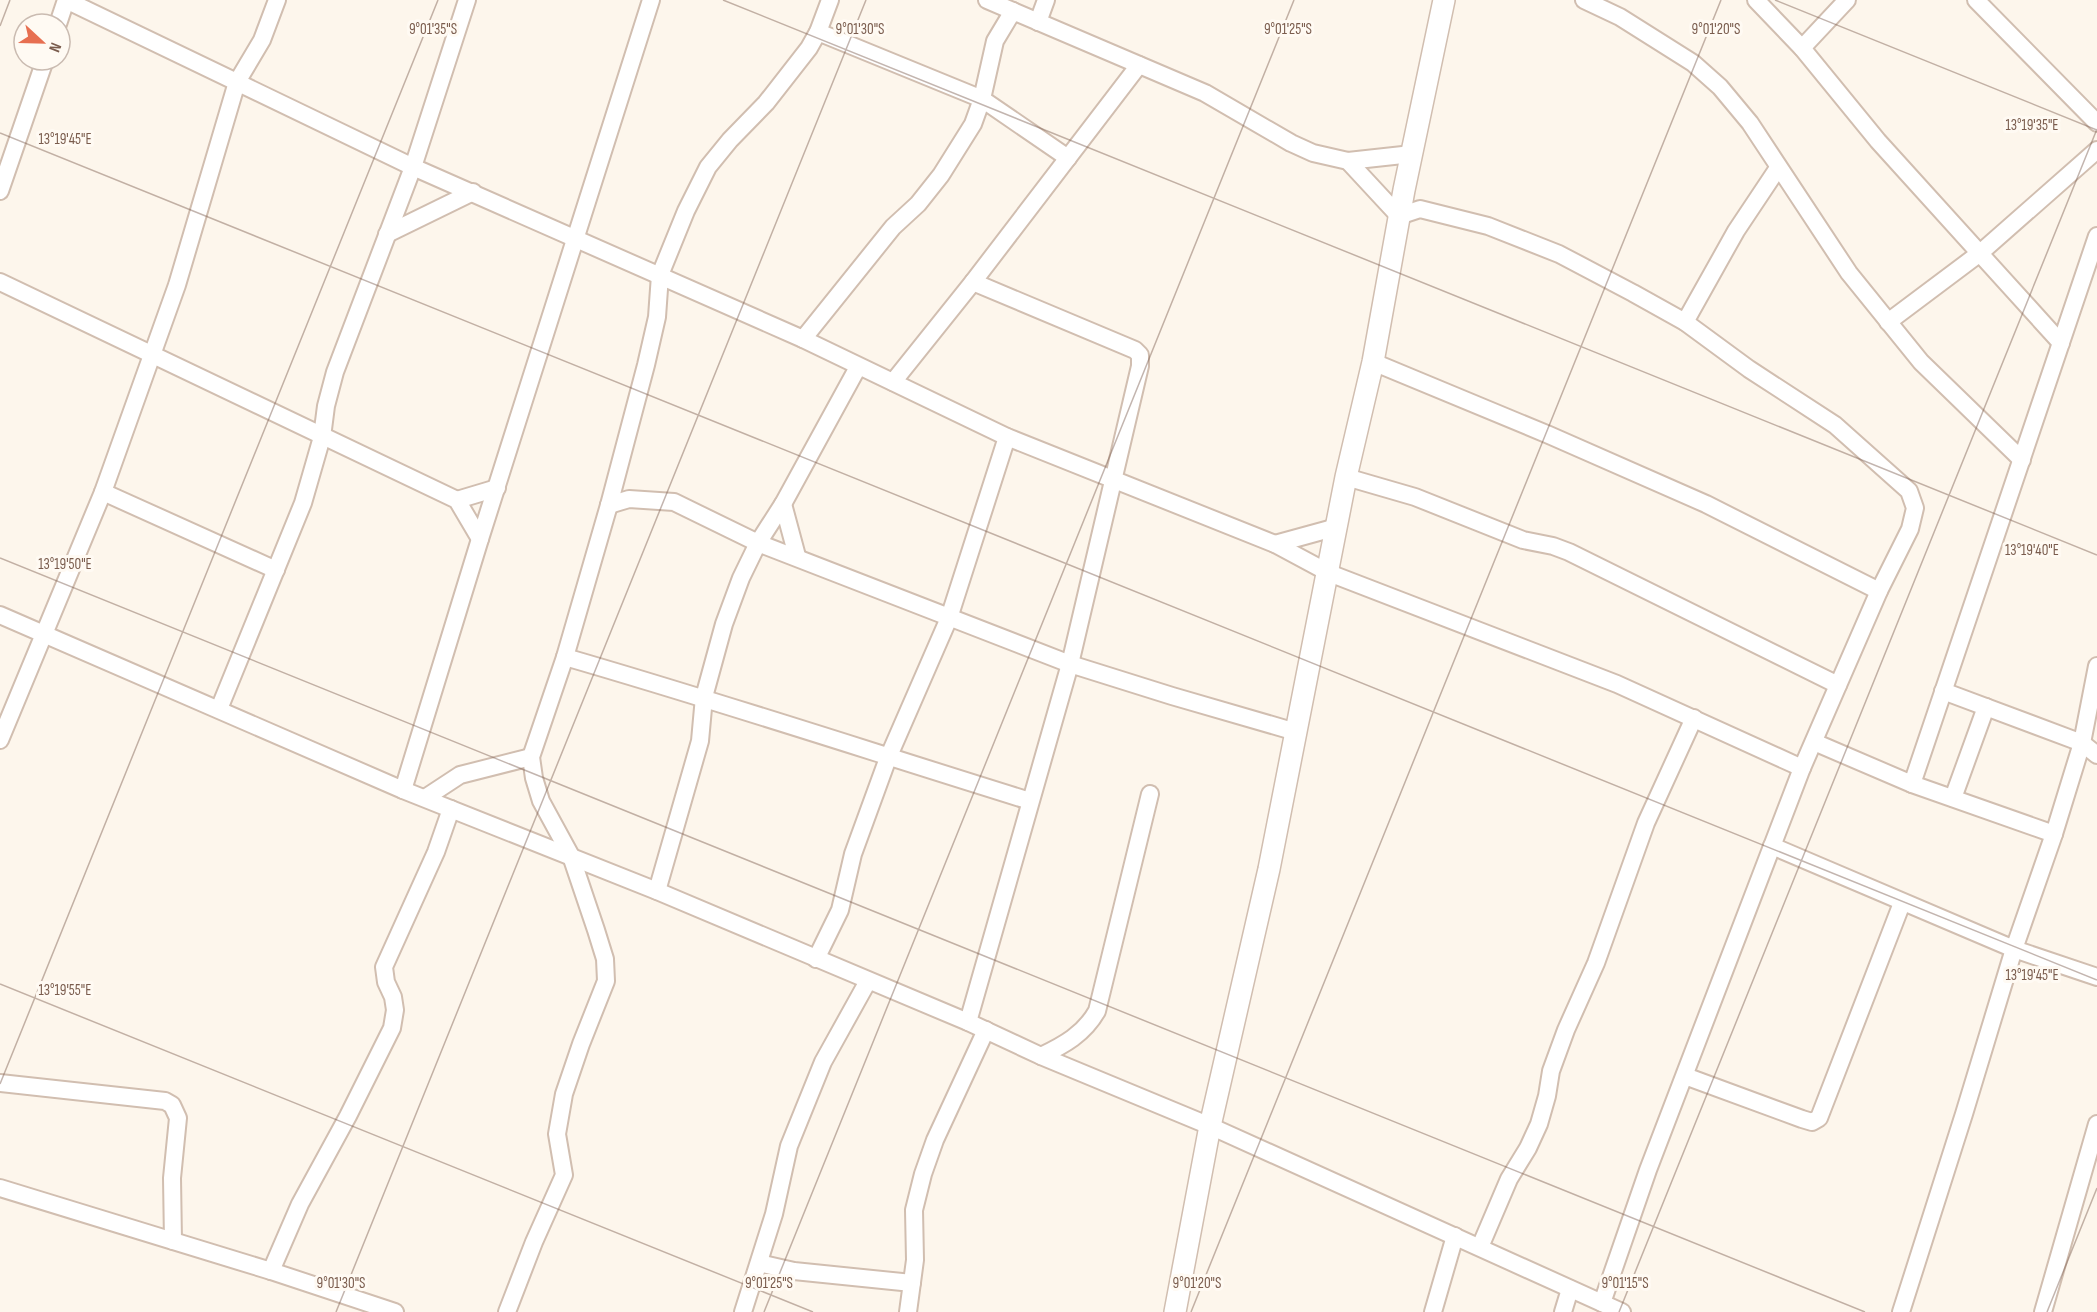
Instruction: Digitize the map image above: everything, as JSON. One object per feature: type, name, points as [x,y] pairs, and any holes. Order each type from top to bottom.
[{"type":"street","points":[[66,0],[413,166],[803,339],[1007,437],[1275,544],[1329,573],[1617,684],[1802,768]]},
{"type":"street","points":[[0,740],[103,492],[177,285],[237,82],[262,40],[277,0]]},
{"type":"street","points":[[219,709],[303,503],[322,437],[326,406],[335,372],[413,166],[467,0]]},
{"type":"street","points":[[403,790],[651,0]]},
{"type":"street","points":[[507,1312],[534,1242],[564,1175],[557,1134],[564,1094],[606,981],[605,959],[570,856],[541,801],[531,757],[565,657],[609,505],[657,317],[660,275],[686,211],[708,167],[809,48],[818,32],[830,0]]},
{"type":"street","points":[[987,0],[1204,93],[1291,143],[1313,153],[1348,161],[1412,154]]},
{"type":"street","points":[[1038,22],[1046,0]]},
{"type":"street","points":[[1175,1312],[1210,1126],[1269,869],[1329,573],[1346,477],[1373,362],[1399,216],[1444,0]]},
{"type":"street","points":[[1584,0],[1620,17],[1693,63],[1720,87],[1749,123],[1850,273],[1920,362],[2022,459]]},
{"type":"street","points":[[1756,0],[1802,48],[1878,141],[2061,343]]},
{"type":"street","points":[[1802,48],[1847,0]]},
{"type":"street","points":[[1976,0],[2097,123]]},
{"type":"street","points":[[803,339],[893,227],[918,204],[941,176],[973,124],[982,99],[994,41],[1014,11]]},
{"type":"street","points":[[818,32],[982,99],[1068,158]]},
{"type":"street","points":[[893,382],[973,282],[1139,65]]},
{"type":"street","points":[[0,191],[41,72]]},
{"type":"street","points":[[1888,321],[1980,253],[2097,150]]},
{"type":"street","points":[[1348,161],[1399,216]]},
{"type":"street","points":[[1684,322],[1736,231],[1778,168]]},
{"type":"street","points":[[387,234],[473,192]]},
{"type":"street","points":[[1399,216],[1420,209],[1488,226],[1559,254],[1684,322],[1749,369],[1836,425],[1909,491],[1915,508],[1910,529],[1880,591],[1802,768],[1648,1170],[1602,1303]]},
{"type":"street","points":[[1912,784],[2097,236]]},
{"type":"street","points":[[0,282],[457,500],[480,539]]},
{"type":"street","points":[[968,1022],[1070,664],[1140,366],[1140,355],[1135,350],[973,282]]},
{"type":"street","points":[[1373,362],[1538,430],[1706,504],[1880,591]]},
{"type":"street","points":[[657,891],[700,741],[704,697],[724,624],[741,578],[758,543],[783,504],[858,367]]},
{"type":"street","points":[[816,958],[840,910],[854,854],[888,758],[949,618],[1007,437]]},
{"type":"street","points":[[1346,477],[1415,497],[1523,540],[1569,552],[1838,685]]},
{"type":"street","points":[[457,500],[497,488]]},
{"type":"street","points":[[103,492],[276,570]]},
{"type":"street","points":[[609,505],[629,500],[674,502],[758,543],[797,556],[1070,664],[1296,732]]},
{"type":"street","points":[[783,504],[797,556]]},
{"type":"street","points":[[1275,544],[1337,527]]},
{"type":"street","points":[[0,615],[403,790],[657,891],[968,1022],[1041,1056],[1210,1126],[1622,1312]]},
{"type":"street","points":[[565,657],[704,697],[888,758],[1030,801]]},
{"type":"street","points":[[1901,1312],[2014,949],[2054,834],[2082,743],[2097,666]]},
{"type":"street","points":[[1943,691],[2082,743],[2097,755]]},
{"type":"street","points":[[1953,798],[1986,707]]},
{"type":"street","points":[[1480,1247],[1509,1179],[1528,1148],[1539,1124],[1551,1071],[1566,1030],[1596,963],[1646,823],[1694,718]]},
{"type":"street","points":[[1814,742],[1912,784],[2054,834]]},
{"type":"street","points":[[425,798],[460,776],[531,757]]},
{"type":"street","points":[[1041,1056],[1076,1037],[1089,1024],[1097,1011],[1150,794]]},
{"type":"street","points":[[271,1271],[300,1204],[392,1028],[395,1010],[384,967],[436,852],[451,809]]},
{"type":"street","points":[[1772,846],[2014,949],[2097,977]]},
{"type":"street","points":[[1685,1076],[1802,1119],[1812,1122],[1819,1118],[1902,903]]},
{"type":"street","points":[[743,1312],[774,1214],[789,1146],[822,1062],[868,981]]},
{"type":"street","points":[[908,1312],[915,1260],[914,1210],[923,1174],[935,1140],[986,1030]]},
{"type":"street","points":[[0,1083],[165,1101],[172,1106],[178,1118],[172,1178],[173,1241]]},
{"type":"street","points":[[2043,1312],[2097,1124]]},
{"type":"street","points":[[0,1188],[271,1271],[395,1312]]},
{"type":"street","points":[[1433,1312],[1455,1236]]},
{"type":"street","points":[[759,1263],[794,1272],[912,1283]]},
{"type":"street","points":[[1563,1312],[1570,1289]]}]
